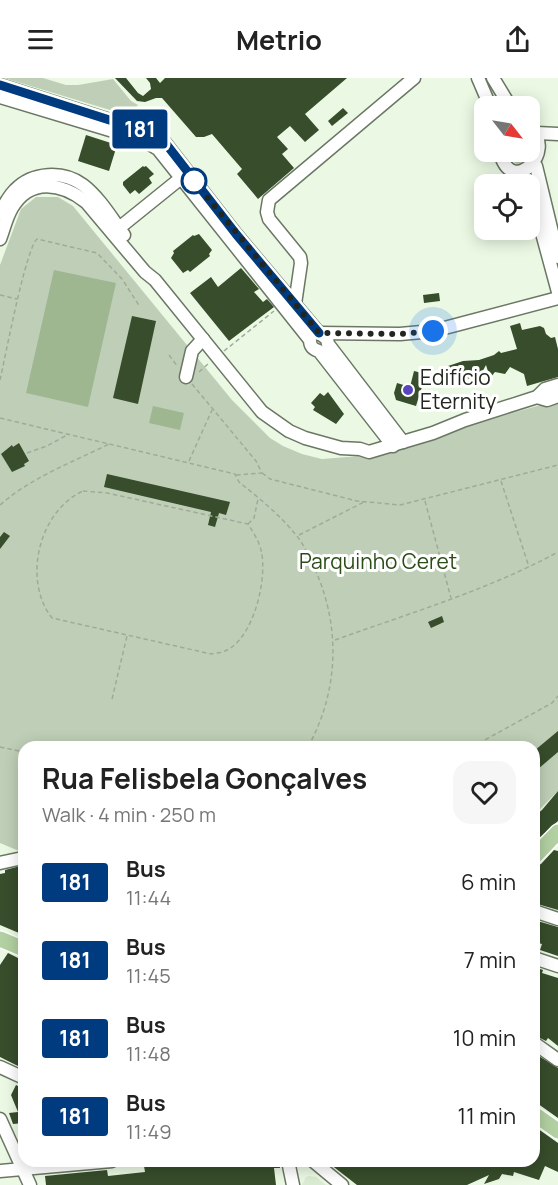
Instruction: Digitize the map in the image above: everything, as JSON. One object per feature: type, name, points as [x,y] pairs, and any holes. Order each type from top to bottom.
[{"type":"main road","points":[[540,852],[556,837]]},
{"type":"main road","points":[[0,939],[18,946]]},
{"type":"main road","points":[[540,1118],[558,1131]]},
{"type":"street","points":[[296,304],[301,263],[298,254],[269,219],[267,212],[269,200],[414,78]]},
{"type":"street","points":[[478,78],[486,96]]},
{"type":"street","points":[[493,78],[504,96]]},
{"type":"street","points":[[0,85],[147,132],[163,140],[208,199],[296,304],[396,441]]},
{"type":"street","points":[[0,97],[143,140],[158,149],[282,305],[323,339],[433,331],[558,298]]},
{"type":"street","points":[[540,132],[558,134]]},
{"type":"street","points":[[540,138],[543,141],[544,153]]},
{"type":"street","points":[[518,171],[531,170],[558,140]]},
{"type":"street","points":[[504,162],[520,174]]},
{"type":"street","points":[[536,166],[554,223],[558,257]]},
{"type":"street","points":[[0,214],[15,190],[24,183],[36,177],[71,178],[91,192],[150,268],[155,280]]},
{"type":"street","points":[[119,228],[181,178]]},
{"type":"street","points":[[0,239],[9,215],[19,198],[39,187],[57,186],[68,189],[86,202],[145,272],[155,280],[262,412],[289,431],[341,448],[360,449],[367,444],[396,441],[452,427],[465,420],[537,397],[545,389],[558,385]]},
{"type":"street","points":[[540,226],[558,292]]},
{"type":"street","points":[[187,379],[192,351],[203,339]]},
{"type":"street","points":[[537,397],[547,400],[558,396]]},
{"type":"street","points":[[0,863],[18,859]]},
{"type":"street","points":[[540,912],[558,919]]},
{"type":"street","points":[[540,960],[558,966]]},
{"type":"street","points":[[540,1047],[558,1060]]},
{"type":"street","points":[[0,1067],[18,1075]]},
{"type":"street","points":[[0,1119],[18,1159]]},
{"type":"street","points":[[22,1167],[30,1185]]},
{"type":"street","points":[[0,1171],[53,1167]]},
{"type":"street","points":[[291,1167],[293,1185]]},
{"type":"street","points":[[320,1167],[342,1185]]},
{"type":"path","points":[[0,380],[32,243],[37,239],[97,253],[122,279],[140,307]]},
{"type":"path","points":[[0,295],[18,299]]},
{"type":"path","points":[[187,379],[282,305]]},
{"type":"path","points":[[169,355],[256,461],[262,473],[270,479],[365,502],[400,505],[558,465]]},
{"type":"path","points":[[189,462],[212,410]]},
{"type":"path","points":[[0,418],[236,475],[262,473]]},
{"type":"path","points":[[27,453],[47,446],[68,434]]},
{"type":"path","points":[[0,505],[15,492],[44,474],[110,444]]},
{"type":"path","points":[[236,475],[239,482],[297,536],[324,591],[334,640],[334,658],[328,695],[318,730],[312,741]]},
{"type":"path","points":[[501,480],[529,567]]},
{"type":"path","points":[[83,491],[93,491],[249,524],[261,548],[264,580],[257,606],[248,626],[235,644],[225,651],[211,654],[52,618],[41,600],[37,555],[51,520],[62,504],[73,495],[83,491]]},
{"type":"path","points":[[249,524],[254,518],[258,498]]},
{"type":"path","points":[[425,500],[452,598]]},
{"type":"path","points":[[297,536],[365,502]]},
{"type":"path","points":[[334,640],[452,598],[529,567],[558,552]]},
{"type":"path","points":[[112,699],[127,635]]},
{"type":"path","points":[[483,741],[552,703],[558,696]]},
{"type":"path","points":[[0,747],[18,752]]},
{"type":"shaded area","points":[[54,270],[116,283],[88,407],[26,393]]},
{"type":"shaded area","points":[[153,406],[184,413],[180,430],[149,423]]},
{"type":"shaded area","points":[[309,1176],[316,1177],[326,1185],[302,1185]]},
{"type":"green space","points":[[4,78],[43,78],[66,85],[113,79],[131,101],[138,105],[131,113],[120,113]]},
{"type":"green space","points":[[514,162],[526,162],[520,166]]},
{"type":"green space","name":"Parquinho Ceret","points":[[36,197],[58,197],[73,206],[232,400],[270,438],[302,454],[322,459],[360,456],[558,400],[558,791],[540,809],[540,741],[18,741],[18,850],[0,843],[0,265],[21,209]]},
{"type":"building","points":[[115,78],[126,78],[143,96],[151,89],[146,78],[156,78],[160,83],[165,78],[347,78],[305,114],[319,130],[305,142],[290,126],[277,137],[288,149],[282,154],[294,168],[258,199],[237,174],[242,169],[212,134],[196,137],[162,98],[145,102],[137,101]]},
{"type":"building","points":[[343,108],[348,113],[332,126],[328,121]]},
{"type":"building","points":[[86,135],[117,145],[109,171],[78,161]]},
{"type":"building","points":[[143,166],[154,174],[149,178],[152,183],[139,194],[135,190],[130,194],[123,182]]},
{"type":"building","points":[[199,234],[212,250],[210,256],[190,272],[188,270],[183,273],[171,258],[173,251],[193,235]]},
{"type":"building","points":[[241,268],[259,289],[254,292],[263,302],[267,299],[274,307],[229,341],[190,293],[211,277],[218,287]]},
{"type":"building","points":[[439,293],[440,301],[424,303],[423,295]]},
{"type":"building","points":[[132,316],[156,321],[138,404],[113,398]]},
{"type":"building","points":[[520,323],[522,330],[540,326],[551,338],[555,337],[558,349],[558,377],[527,386],[524,374],[510,367],[505,374],[495,372],[490,378],[486,365],[480,376],[474,377],[473,380],[464,377],[461,383],[452,384],[448,366],[463,361],[479,360],[499,351],[501,353],[517,349],[510,326]]},
{"type":"building","name":"Edifício Eternity","points":[[414,371],[426,374],[416,406],[396,400],[394,393],[397,383],[410,387]]},
{"type":"building","points":[[328,392],[344,414],[336,424],[313,410],[315,407],[311,403],[320,393],[324,396]]},
{"type":"building","points":[[445,396],[449,409],[441,411],[438,399]]},
{"type":"building","points":[[19,443],[29,461],[24,464],[25,466],[12,472],[1,454],[12,445],[13,447]]},
{"type":"building","points":[[107,474],[230,502],[226,515],[219,513],[215,527],[208,525],[211,512],[104,487]]},
{"type":"building","points":[[4,532],[10,536],[0,549],[0,537]]},
{"type":"building","points":[[442,616],[444,622],[431,628],[428,622]]},
{"type":"building","points":[[558,731],[558,752],[540,767],[540,746]]},
{"type":"building","points":[[558,791],[558,821],[540,837],[540,812]]},
{"type":"building","points":[[554,850],[558,851],[558,910],[540,905],[541,864]]},
{"type":"building","points":[[18,867],[18,933],[0,925],[0,874],[5,873],[5,870]]},
{"type":"building","points":[[540,922],[558,927],[558,956],[540,950],[542,944],[540,944]]},
{"type":"building","points":[[8,953],[18,958],[18,1066],[0,1057],[0,965]]},
{"type":"building","points":[[540,969],[543,970],[542,973],[558,978],[558,1046],[548,1038],[546,1041],[540,1038]]},
{"type":"building","points":[[540,1057],[558,1068],[558,1118],[540,1105]]},
{"type":"building","points":[[16,1085],[18,1086],[18,1112],[11,1095]]},
{"type":"building","points":[[18,1112],[18,1124],[13,1124],[9,1113]]},
{"type":"building","points":[[540,1130],[558,1143],[558,1172],[545,1166],[539,1180],[514,1172],[513,1176],[502,1174],[499,1179],[484,1184],[489,1175],[467,1185],[357,1185],[334,1167],[540,1167]]},
{"type":"building","points":[[144,1167],[280,1168],[274,1168],[276,1185],[46,1185],[45,1176],[107,1170],[108,1176],[145,1172]]},
{"type":"bus line","name":"181","points":[[0,85],[158,136],[170,147],[194,182],[319,333]]},
{"type":"place","name":"Edifício Eternity","points":[[408,390]]},
{"type":"route","points":[[194,181],[319,333],[400,334],[433,331]]}]
